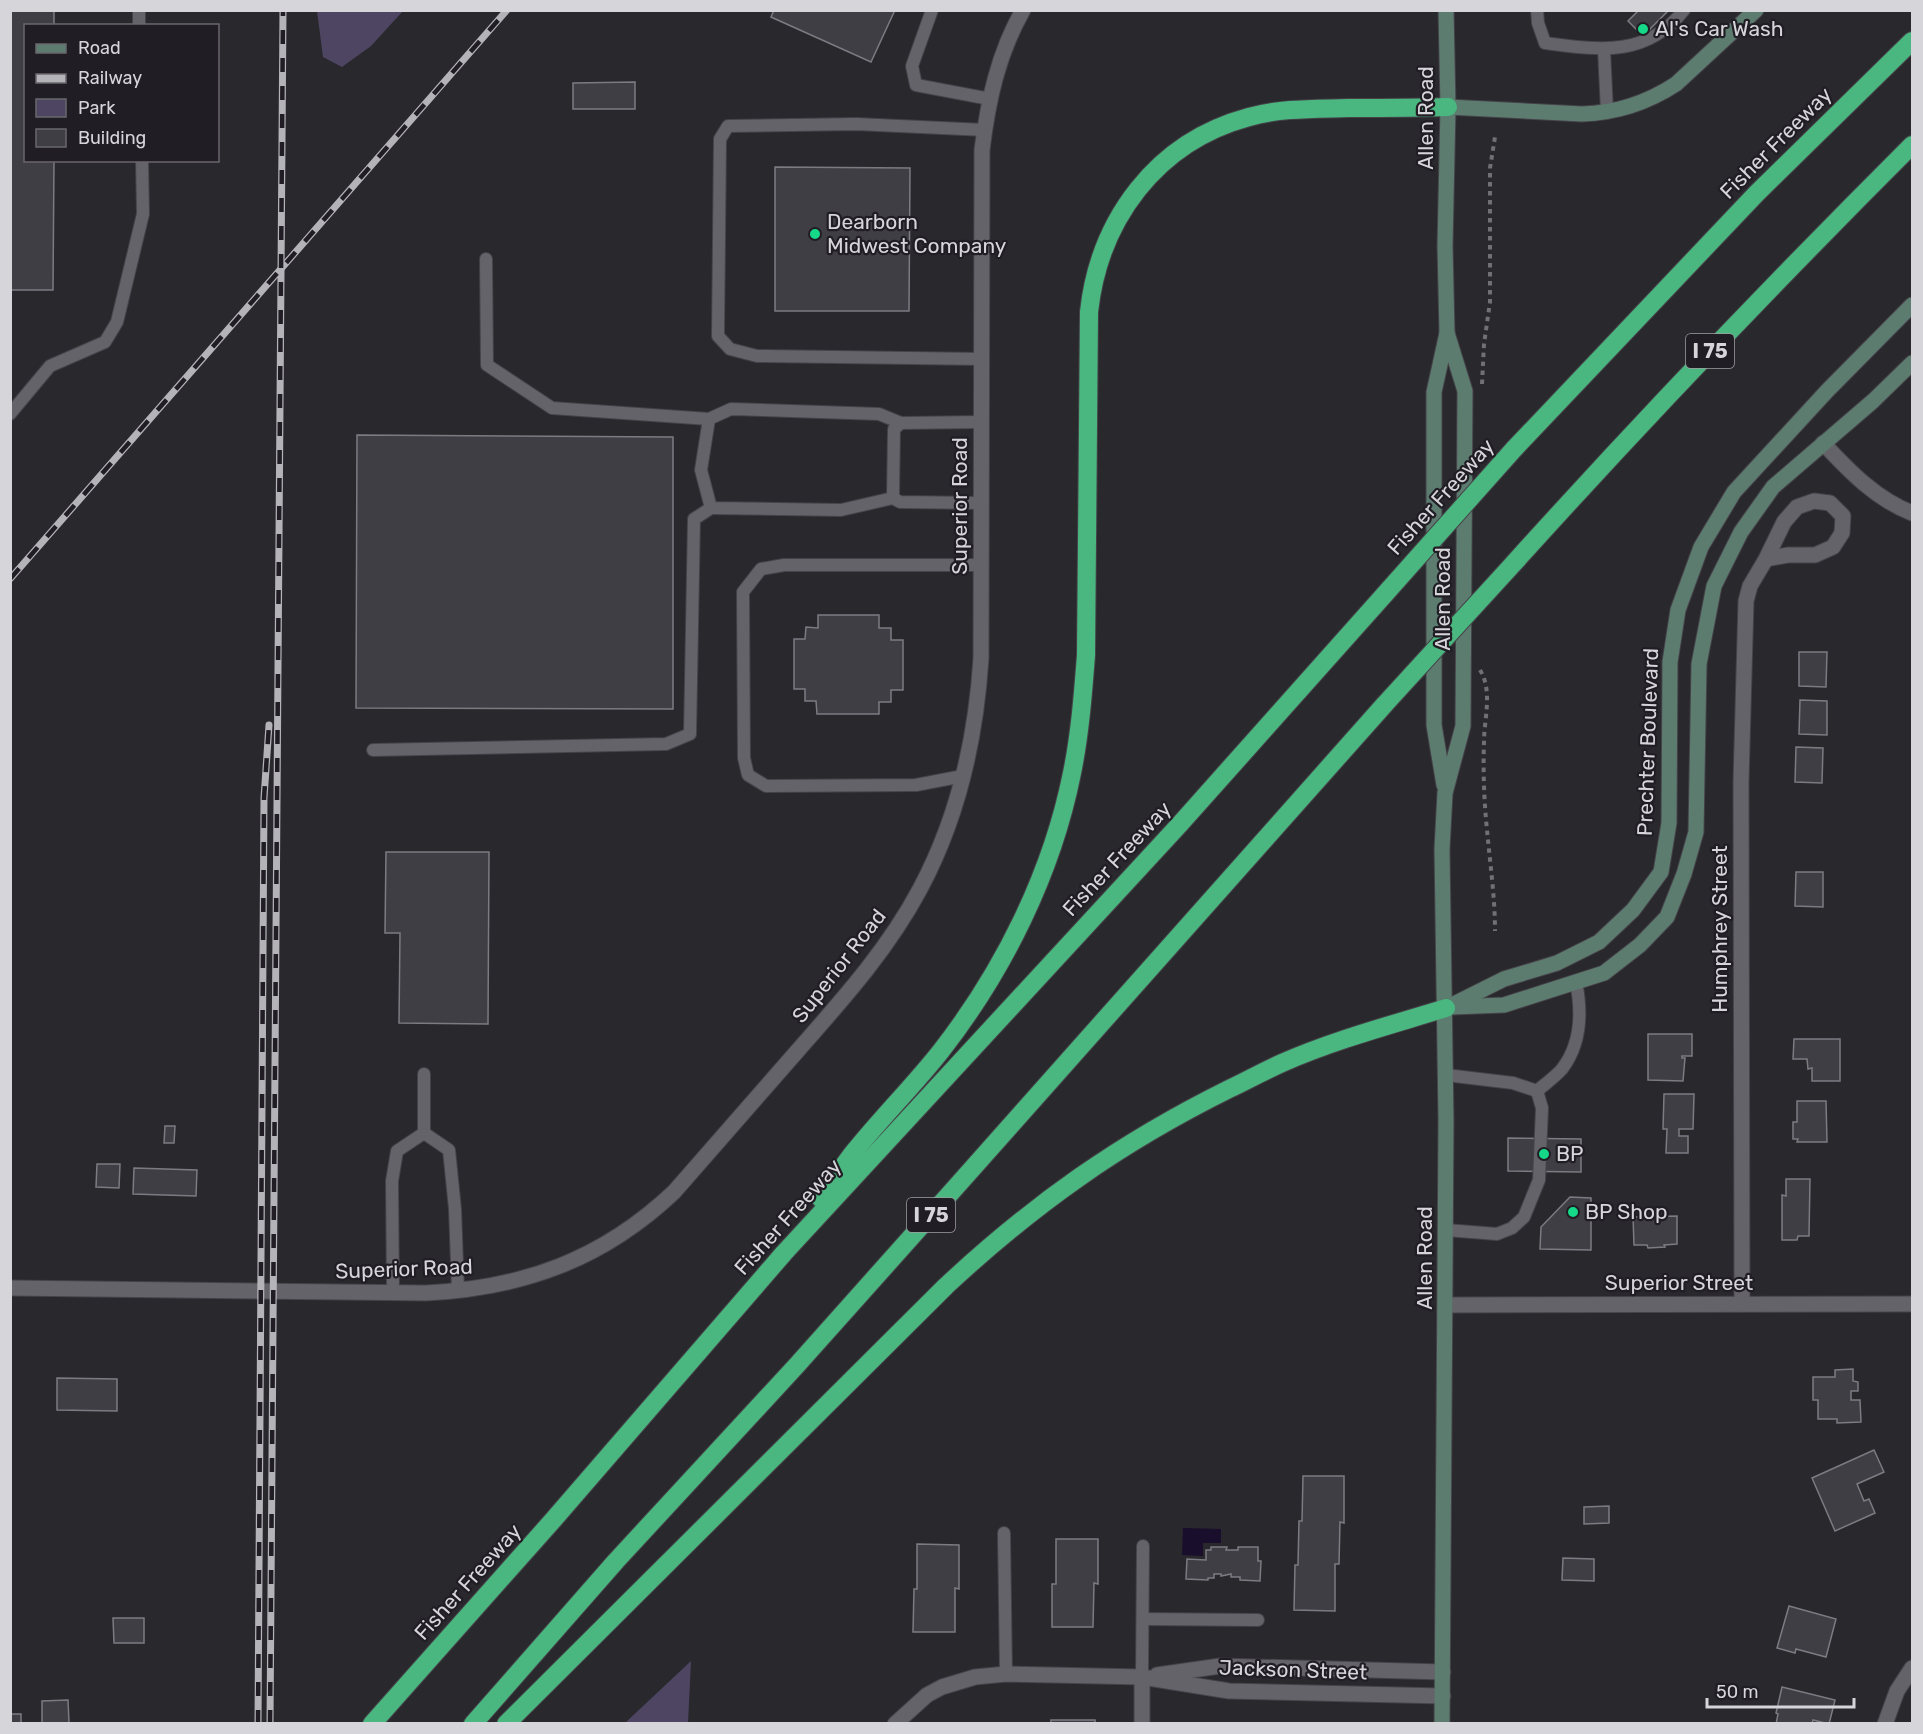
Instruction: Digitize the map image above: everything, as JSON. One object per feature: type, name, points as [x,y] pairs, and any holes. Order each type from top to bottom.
[{"type":"highway","name":"Fisher Freeway","points":[[372,1724],[554,1519],[784,1253],[1180,824],[1514,449],[1756,194],[1912,40]]},
{"type":"highway","points":[[784,1253],[856,1149],[941,1050],[990,979],[1037,889],[1056,833],[1072,774],[1082,711],[1086,655],[1089,312],[1096,271],[1115,222],[1140,186],[1180,149],[1215,129],[1248,117],[1305,109],[1448,107]]},
{"type":"highway","name":"I 75","points":[[473,1724],[1607,459],[1789,269],[1912,145]]},
{"type":"highway","points":[[506,1724],[946,1286],[1008,1230],[1067,1185],[1175,1116],[1281,1063],[1323,1047],[1446,1008]]},
{"type":"main road","name":"Allen Road","points":[[1445,793],[1434,725],[1434,392],[1447,333],[1446,10]]},
{"type":"main road","points":[[1448,107],[1582,114],[1607,112],[1640,104],[1676,84],[1748,13]]},
{"type":"main road","name":"Prechter Boulevard","points":[[1446,1008],[1504,979],[1557,963],[1599,942],[1634,910],[1661,872],[1669,823],[1670,662],[1678,610],[1701,548],[1734,492],[1827,391],[1912,305]]},
{"type":"main road","name":"Allen Road","points":[[1442,1724],[1446,1008],[1442,849],[1445,793],[1463,726],[1465,392],[1447,333]]},
{"type":"main road","points":[[1446,1008],[1504,1005],[1604,973],[1640,945],[1667,917],[1684,874],[1696,832],[1699,664],[1714,586],[1741,532],[1773,487],[1873,401],[1912,363]]},
{"type":"street","name":"Superior Road","points":[[10,1287],[393,1293],[458,1291],[493,1286],[558,1268],[590,1254],[634,1226],[674,1192],[859,981],[904,917],[935,858],[963,776],[974,723],[979,690],[981,565],[982,150],[990,99],[1004,49],[1023,10]]},
{"type":"street","points":[[1823,443],[1878,495],[1912,513]]},
{"type":"street","name":"Humphrey Street","points":[[1742,1304],[1741,794],[1746,601],[1749,586],[1766,559],[1784,522],[1797,507],[1815,501],[1830,503],[1843,516],[1842,533],[1833,548],[1815,555],[1788,555],[1766,559]]},
{"type":"street","name":"Superior Street","points":[[1446,1305],[1912,1304]]},
{"type":"street","name":"Jackson Street","points":[[1142,1677],[1220,1666],[1443,1672]]},
{"type":"street","points":[[1886,1724],[1897,1691],[1912,1668]]},
{"type":"street","name":"Jackson Street","points":[[895,1724],[927,1695],[942,1687],[975,1677],[1006,1674],[1142,1677],[1229,1691],[1443,1696]]},
{"type":"street","points":[[1142,1677],[1142,1724]]},
{"type":"lane","points":[[932,10],[912,66],[916,85],[990,99]]},
{"type":"lane","points":[[1537,10],[1538,23],[1545,43],[1604,49],[1642,43],[1671,27],[1684,10]]},
{"type":"lane","points":[[1604,49],[1607,112]]},
{"type":"lane","points":[[982,358],[757,356],[730,349],[718,336],[720,139],[728,126],[856,124],[985,130]]},
{"type":"lane","points":[[10,414],[50,366],[105,342],[117,322],[143,214],[142,162]]},
{"type":"lane","points":[[486,259],[488,365],[552,408],[709,419],[730,409],[879,414],[901,423],[981,422]]},
{"type":"lane","points":[[709,419],[701,470],[711,508]]},
{"type":"lane","points":[[893,498],[894,429],[901,423]]},
{"type":"lane","points":[[373,750],[666,744],[690,734],[694,519],[711,508],[841,510],[893,498],[900,502],[981,503]]},
{"type":"lane","points":[[963,776],[916,785],[766,786],[748,775],[744,758],[743,592],[761,569],[784,565],[981,565]]},
{"type":"lane","points":[[1537,1091],[1562,1070],[1573,1051],[1580,1028],[1580,1005],[1576,982]]},
{"type":"lane","points":[[424,1074],[424,1133]]},
{"type":"lane","points":[[1446,1075],[1513,1083],[1537,1091]]},
{"type":"lane","points":[[1446,1230],[1497,1234],[1512,1228],[1524,1217],[1539,1180],[1542,1108],[1537,1091]]},
{"type":"lane","points":[[424,1133],[449,1150],[455,1209],[458,1291]]},
{"type":"lane","points":[[393,1293],[392,1181],[397,1151],[424,1133]]},
{"type":"lane","points":[[1004,1533],[1006,1674]]},
{"type":"lane","points":[[1142,1677],[1143,1546]]},
{"type":"lane","points":[[1143,1619],[1258,1620]]},
{"type":"path","points":[[1481,394],[1484,344],[1490,302],[1490,168],[1496,137]]},
{"type":"path","points":[[1478,663],[1486,681],[1487,716],[1484,741],[1486,826],[1495,931]]},
{"type":"green space","points":[[317,10],[403,11],[371,46],[342,67],[323,57]]},
{"type":"green space","points":[[691,1661],[688,1723],[625,1723]]},
{"type":"shaded area","points":[[1183,1528],[1221,1529],[1221,1543],[1203,1543],[1203,1556],[1182,1555]]},
{"type":"building","points":[[10,10],[54,10],[54,24],[24,24],[24,162],[54,162],[53,290],[10,290]]},
{"type":"building","points":[[774,10],[895,10],[871,62],[771,17]]},
{"type":"building","name":"Al's Car Wash","points":[[1639,10],[1669,10],[1643,36],[1628,21]]},
{"type":"building","points":[[635,82],[635,109],[573,109],[573,83]]},
{"type":"building","points":[[775,167],[910,168],[909,311],[775,311]]},
{"type":"building","points":[[357,435],[673,437],[673,709],[356,708]]},
{"type":"building","points":[[818,615],[879,615],[879,628],[891,628],[891,640],[903,640],[903,690],[891,690],[891,702],[879,702],[879,714],[817,714],[816,701],[805,701],[805,689],[794,689],[794,639],[805,639],[806,627],[818,628]]},
{"type":"building","points":[[1799,652],[1827,652],[1826,687],[1799,686]]},
{"type":"building","points":[[1800,700],[1827,701],[1827,735],[1799,734]]},
{"type":"building","points":[[1796,747],[1823,748],[1822,783],[1795,782]]},
{"type":"building","points":[[386,852],[489,852],[488,1024],[399,1023],[400,933],[385,933]]},
{"type":"building","points":[[1796,872],[1823,872],[1823,907],[1795,906]]},
{"type":"building","points":[[1648,1034],[1692,1034],[1692,1056],[1682,1056],[1685,1058],[1683,1081],[1648,1080]]},
{"type":"building","points":[[1794,1039],[1840,1039],[1840,1081],[1812,1081],[1812,1068],[1808,1069],[1807,1059],[1793,1059]]},
{"type":"building","points":[[1664,1094],[1694,1094],[1693,1129],[1679,1129],[1679,1136],[1688,1136],[1688,1153],[1666,1153],[1667,1129],[1663,1129]]},
{"type":"building","points":[[1797,1101],[1826,1101],[1827,1142],[1797,1142],[1798,1139],[1793,1139],[1793,1122],[1797,1122]]},
{"type":"building","points":[[165,1126],[175,1126],[174,1143],[164,1143]]},
{"type":"building","points":[[1508,1138],[1581,1139],[1581,1172],[1508,1171]]},
{"type":"building","points":[[97,1164],[120,1164],[119,1188],[96,1187]]},
{"type":"building","points":[[134,1168],[197,1170],[196,1196],[133,1194]]},
{"type":"building","points":[[1786,1179],[1810,1179],[1809,1236],[1798,1236],[1797,1240],[1782,1240],[1782,1195],[1786,1196]]},
{"type":"building","name":"BP Shop","points":[[1570,1197],[1591,1198],[1591,1250],[1540,1249],[1541,1227]]},
{"type":"building","points":[[1677,1216],[1677,1244],[1648,1248],[1647,1245],[1634,1245],[1633,1217]]},
{"type":"building","points":[[1853,1369],[1853,1381],[1858,1382],[1858,1391],[1851,1391],[1851,1400],[1860,1400],[1861,1422],[1837,1423],[1837,1419],[1818,1419],[1818,1400],[1813,1400],[1813,1377],[1835,1377],[1835,1370]]},
{"type":"building","points":[[57,1378],[117,1379],[117,1411],[57,1410]]},
{"type":"building","points":[[1874,1450],[1884,1472],[1857,1484],[1864,1501],[1869,1499],[1875,1513],[1835,1531],[1812,1478]]},
{"type":"building","points":[[1303,1476],[1344,1476],[1344,1523],[1340,1522],[1339,1564],[1335,1564],[1335,1611],[1294,1610],[1295,1565],[1298,1565],[1299,1521],[1302,1521]]},
{"type":"building","points":[[1609,1506],[1609,1523],[1584,1524],[1584,1507]]},
{"type":"building","points":[[1056,1539],[1098,1539],[1098,1584],[1094,1583],[1093,1627],[1052,1627],[1052,1584],[1056,1584]]},
{"type":"building","points":[[917,1544],[959,1545],[959,1589],[955,1588],[955,1632],[913,1632],[914,1589],[917,1589]]},
{"type":"building","points":[[1211,1547],[1238,1550],[1238,1547],[1258,1547],[1258,1561],[1261,1561],[1260,1581],[1240,1580],[1240,1577],[1231,1577],[1231,1574],[1221,1576],[1221,1574],[1214,1574],[1214,1578],[1208,1578],[1208,1580],[1186,1579],[1187,1559],[1206,1560],[1206,1550],[1211,1550]]},
{"type":"building","points":[[1563,1558],[1594,1559],[1594,1581],[1562,1580]]},
{"type":"building","points":[[1789,1606],[1836,1619],[1826,1657],[1796,1649],[1795,1653],[1777,1648]]},
{"type":"building","points":[[113,1618],[144,1618],[144,1643],[114,1643]]},
{"type":"building","points":[[1782,1687],[1835,1700],[1829,1724],[1813,1720],[1812,1724],[1776,1724]]},
{"type":"building","points":[[68,1700],[69,1723],[42,1723],[42,1701]]},
{"type":"building","points":[[10,1714],[21,1714],[21,1724],[10,1724]]},
{"type":"building","points":[[1051,1720],[1095,1720],[1095,1724],[1008,1724],[1051,1723]]},
{"type":"railway","points":[[270,1724],[283,10]]},
{"type":"railway","points":[[10,579],[507,10]]},
{"type":"railway","points":[[258,1724],[264,798],[269,725]]},
{"type":"place","name":"Al's Car Wash","points":[[1643,29]]},
{"type":"place","name":"Dearborn Midwest Company","points":[[815,234]]},
{"type":"place","name":"BP","points":[[1544,1154]]},
{"type":"place","name":"BP Shop","points":[[1573,1212]]}]
